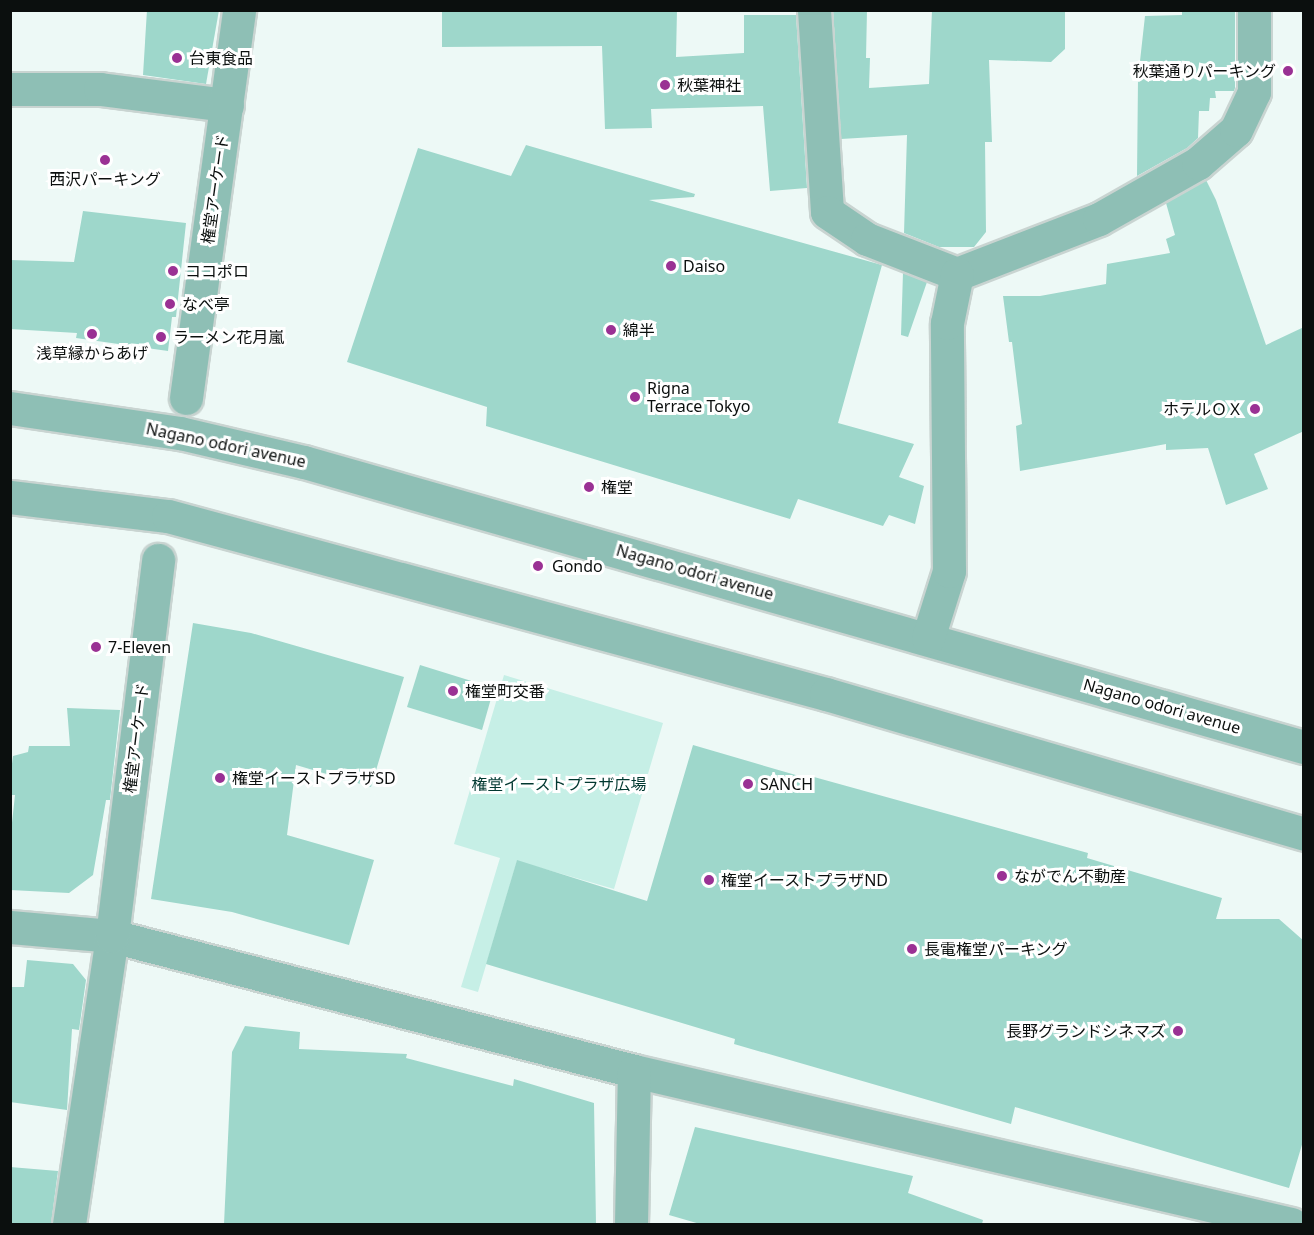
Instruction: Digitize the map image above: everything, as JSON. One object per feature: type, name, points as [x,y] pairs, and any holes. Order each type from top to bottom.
[{"type":"street","name":"権堂アーケード","points":[[189,383],[219,104],[240,10]]},
{"type":"street","points":[[814,10],[827,212],[867,239],[957,274],[1099,219],[1198,163],[1236,130],[1254,92],[1254,10]]},
{"type":"street","points":[[10,89],[100,89],[219,104]]},
{"type":"street","points":[[928,638],[949,571],[947,323],[957,274]]},
{"type":"street","name":"Nagano odori avenue","points":[[10,408],[180,433],[304,462],[1304,747]]},
{"type":"street","points":[[10,497],[168,516],[826,694],[1304,834]]},
{"type":"street","name":"権堂アーケード","points":[[69,1224],[112,936],[157,572]]},
{"type":"street","points":[[10,927],[112,936],[634,1071],[1291,1224]]},
{"type":"street","points":[[631,1224],[634,1071]]},
{"type":"green space","name":"権堂イーストプラザ広場","points":[[504,675],[663,723],[614,889],[517,861],[478,992],[461,987],[500,858],[454,844]]},
{"type":"building","name":"台東食品","points":[[147,10],[219,10],[206,84],[143,75]]},
{"type":"building","points":[[442,10],[677,10],[676,57],[744,53],[744,15],[796,15],[807,188],[770,191],[763,106],[651,109],[652,128],[605,129],[602,46],[442,47]]},
{"type":"building","points":[[833,10],[867,10],[866,58],[870,58],[869,88],[929,84],[932,10],[1065,10],[1065,49],[1051,62],[989,60],[992,142],[985,142],[986,232],[974,247],[939,247],[904,233],[907,135],[841,139]]},
{"type":"building","points":[[1182,10],[1235,10],[1235,88],[1234,91],[1215,91],[1216,98],[1210,98],[1209,111],[1199,111],[1198,138],[1187,148],[1137,176],[1138,79],[1145,16],[1182,15]]},
{"type":"building","name":"綿半","points":[[526,145],[695,194],[694,197],[649,200],[882,265],[838,423],[914,444],[899,477],[924,486],[915,524],[889,515],[883,526],[798,499],[790,519],[486,426],[487,407],[347,362],[418,148],[511,176]]},
{"type":"building","points":[[1206,180],[1216,200],[1266,345],[1304,327],[1304,431],[1254,454],[1268,489],[1226,505],[1208,448],[1166,450],[1166,444],[1020,471],[1016,426],[1022,424],[1012,342],[1009,342],[1003,296],[1040,296],[1106,284],[1107,264],[1170,253],[1166,239],[1175,235],[1166,203]]},
{"type":"building","points":[[83,211],[186,223],[176,317],[172,317],[168,351],[76,338],[77,333],[10,329],[10,260],[74,262]]},
{"type":"building","points":[[903,273],[927,282],[908,337],[901,335]]},
{"type":"building","points":[[193,623],[251,633],[404,677],[371,787],[296,765],[287,835],[374,860],[349,945],[232,912],[151,899]]},
{"type":"building","points":[[420,665],[494,688],[482,730],[407,707]]},
{"type":"building","points":[[67,708],[120,710],[110,800],[106,800],[93,875],[69,893],[10,890],[10,841],[15,795],[10,795],[13,756],[28,752],[29,746],[70,746]]},
{"type":"building","points":[[693,745],[813,780],[814,777],[1088,853],[1087,858],[1222,898],[1216,919],[1279,919],[1304,941],[1304,1138],[1289,1188],[1015,1107],[1011,1124],[734,1044],[735,1039],[486,964],[517,860],[647,901]]},
{"type":"building","points":[[27,960],[73,964],[86,980],[79,1030],[72,1029],[67,1110],[10,1102],[10,987],[24,987]]},
{"type":"building","points":[[245,1026],[300,1032],[299,1049],[407,1054],[406,1058],[513,1086],[514,1079],[594,1103],[596,1224],[224,1224],[232,1052]]},
{"type":"building","points":[[695,1127],[913,1176],[908,1193],[983,1220],[982,1224],[700,1224],[669,1215]]},
{"type":"building","points":[[10,1167],[58,1171],[51,1224],[10,1224]]},
{"type":"place","name":"台東食品","points":[[177,58]]},
{"type":"place","name":"秋葉通りパーキング","points":[[1288,71]]},
{"type":"place","name":"秋葉神社","points":[[665,85]]},
{"type":"place","name":"西沢パーキング","points":[[105,160]]},
{"type":"place","name":"Daiso","points":[[671,266]]},
{"type":"place","name":"ココポロ","points":[[173,271]]},
{"type":"place","name":"なべ亭","points":[[170,304]]},
{"type":"place","name":"綿半","points":[[611,330]]},
{"type":"place","name":"浅草縁からあげ","points":[[92,334]]},
{"type":"place","name":"ラーメン花月嵐","points":[[161,337]]},
{"type":"place","name":"Rigna Terrace Tokyo","points":[[635,397]]},
{"type":"place","name":"ホテルＯＸ","points":[[1255,409]]},
{"type":"place","name":"権堂","points":[[589,487]]},
{"type":"place","name":"Gondo","points":[[538,566]]},
{"type":"place","name":"7-Eleven","points":[[96,647]]},
{"type":"place","name":"権堂町交番","points":[[453,691]]},
{"type":"place","name":"権堂イーストプラザSD","points":[[220,778]]},
{"type":"place","name":"SANCH","points":[[748,784]]},
{"type":"place","name":"ながでん不動産","points":[[1002,876]]},
{"type":"place","name":"権堂イーストプラザND","points":[[709,880]]},
{"type":"place","name":"長電権堂パーキング","points":[[912,949]]},
{"type":"place","name":"長野グランドシネマズ","points":[[1178,1031]]}]
